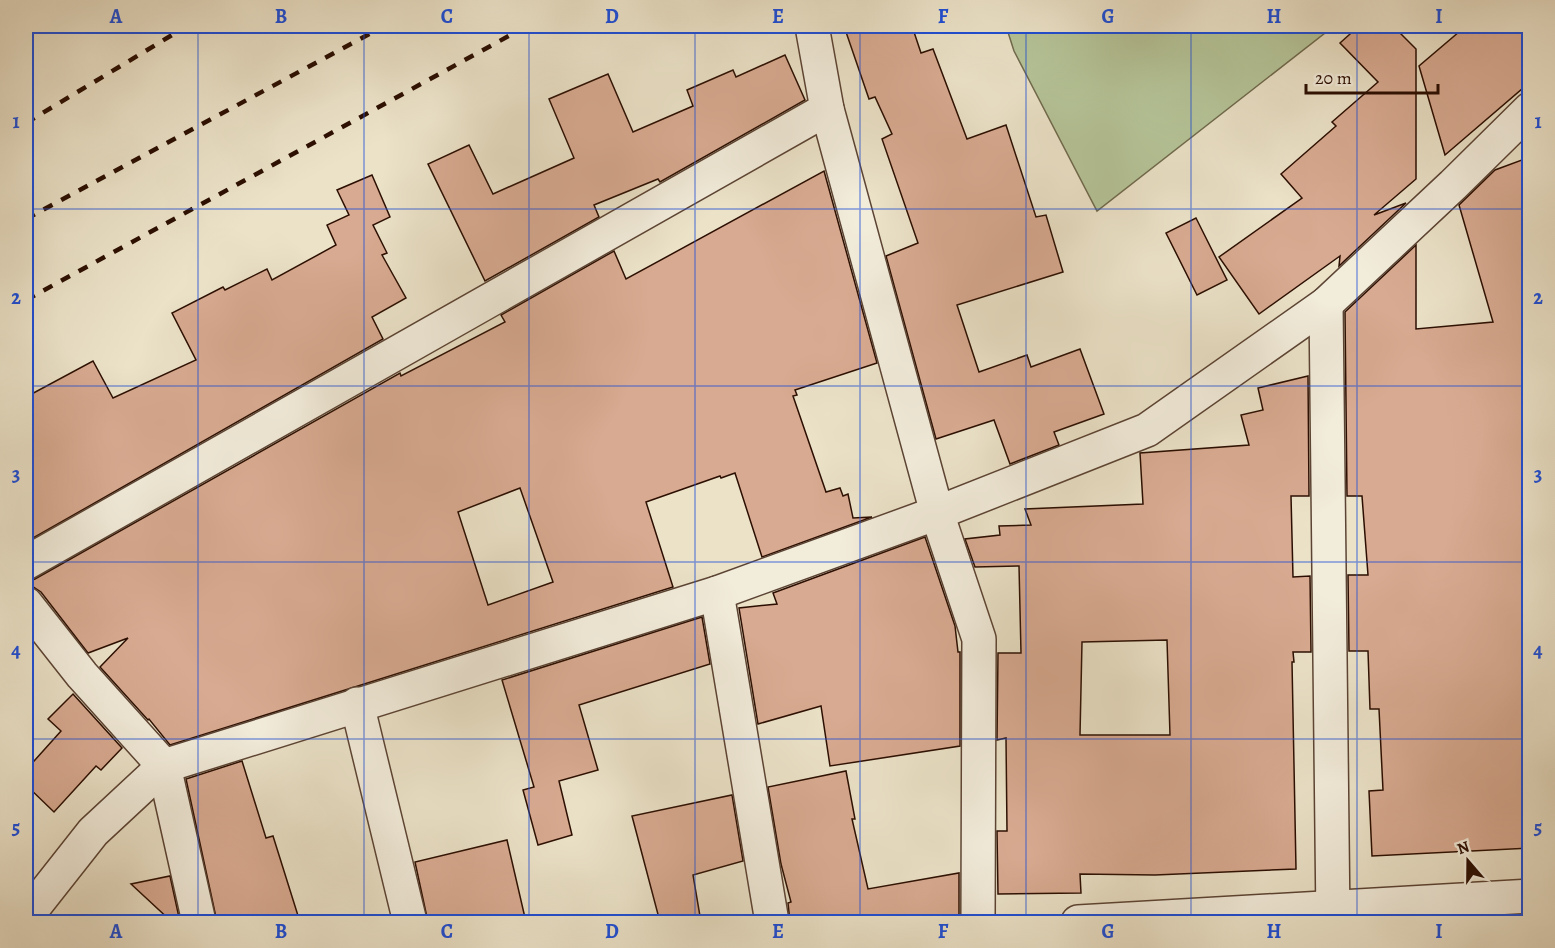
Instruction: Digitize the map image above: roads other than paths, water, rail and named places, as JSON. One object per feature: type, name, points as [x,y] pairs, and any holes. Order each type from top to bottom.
[{"type":"street","points":[[812,26],[827,109],[937,513],[979,639],[978,922]]},
{"type":"street","points":[[26,563],[827,109]]},
{"type":"street","points":[[26,917],[93,832],[164,766],[717,593],[937,513],[1147,430],[1326,304],[1530,110]]},
{"type":"street","points":[[1326,304],[1333,915]]},
{"type":"street","points":[[717,593],[772,922]]},
{"type":"street","points":[[26,604],[82,675],[164,766],[199,922]]},
{"type":"street","points":[[357,704],[410,922]]},
{"type":"street","points":[[1078,922],[1333,915],[1530,896]]},
{"type":"railway","points":[[26,123],[187,26]]},
{"type":"railway","points":[[26,219],[384,26]]},
{"type":"railway","points":[[26,300],[527,26]]}]
